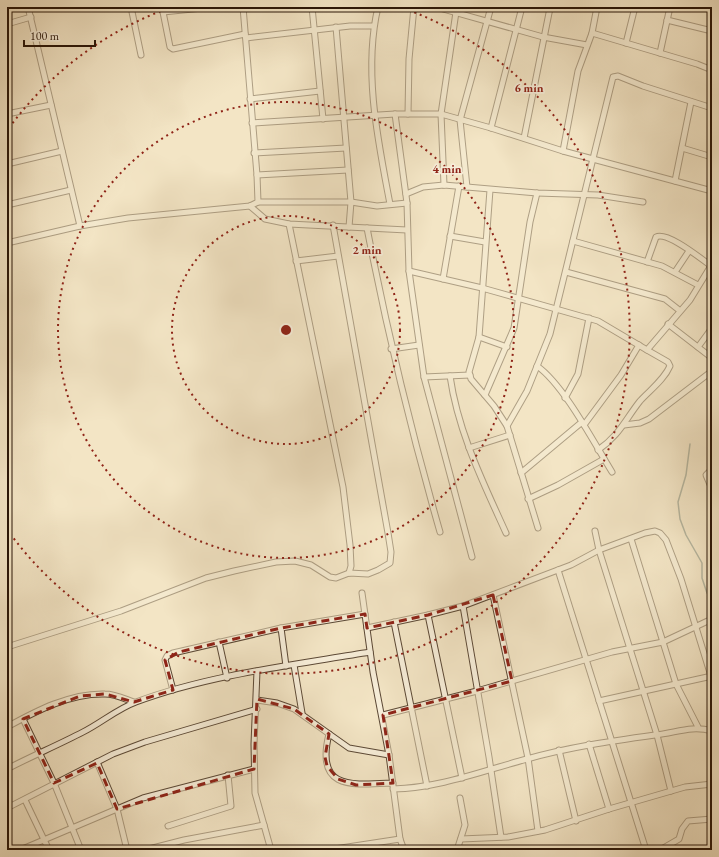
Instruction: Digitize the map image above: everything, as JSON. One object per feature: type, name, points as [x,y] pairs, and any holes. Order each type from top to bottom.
[{"type":"street","points":[[28,7],[80,226]]},
{"type":"street","points":[[131,7],[141,55]]},
{"type":"street","points":[[212,7],[162,10],[170,47],[173,49],[246,36],[373,26]]},
{"type":"street","points":[[243,7],[258,202]]},
{"type":"street","points":[[312,7],[313,30],[323,119]]},
{"type":"street","points":[[378,7],[373,26],[372,63],[375,115],[390,204]]},
{"type":"street","points":[[408,114],[409,59],[414,7]]},
{"type":"street","points":[[436,7],[448,8],[456,12],[543,37],[587,45]]},
{"type":"street","points":[[467,187],[460,120],[491,7]]},
{"type":"street","points":[[491,128],[522,7]]},
{"type":"street","points":[[563,151],[576,79],[592,34],[597,7]]},
{"type":"street","points":[[626,43],[635,7]]},
{"type":"street","points":[[660,53],[670,7]]},
{"type":"street","points":[[524,138],[550,8]]},
{"type":"street","points":[[444,185],[441,114],[456,12]]},
{"type":"street","points":[[7,24],[31,17]]},
{"type":"street","points":[[667,20],[712,31]]},
{"type":"street","points":[[336,28],[351,202],[349,227]]},
{"type":"street","points":[[592,34],[660,53],[712,70]]},
{"type":"street","points":[[507,426],[527,391],[546,348],[557,310],[592,159],[613,77],[615,76],[712,108]]},
{"type":"street","points":[[250,99],[320,91]]},
{"type":"street","points":[[675,181],[691,102]]},
{"type":"street","points":[[7,114],[51,105]]},
{"type":"street","points":[[395,114],[407,203],[409,271],[424,377],[472,557]]},
{"type":"street","points":[[252,123],[395,114],[441,114],[563,151],[712,191]]},
{"type":"street","points":[[254,153],[346,148]]},
{"type":"street","points":[[682,148],[712,157]]},
{"type":"street","points":[[7,164],[62,151]]},
{"type":"street","points":[[257,176],[348,170]]},
{"type":"street","points":[[406,194],[423,187],[444,185],[490,190],[585,194],[643,202]]},
{"type":"street","points":[[443,279],[459,186]]},
{"type":"street","points":[[7,205],[71,190]]},
{"type":"street","points":[[470,375],[479,337],[490,190]]},
{"type":"street","points":[[485,395],[514,328],[530,222],[537,193]]},
{"type":"street","points":[[7,243],[80,226],[159,214],[250,206],[258,202],[351,202],[377,206],[407,203]]},
{"type":"street","points":[[250,206],[265,219],[289,224],[333,225],[407,230]]},
{"type":"street","points":[[289,224],[343,487],[350,545],[351,566],[349,573]]},
{"type":"street","points":[[7,647],[121,611],[206,578],[234,571],[276,562],[295,561],[311,565],[330,577],[336,578],[349,573],[368,574],[378,570],[390,562],[391,552],[333,225]]},
{"type":"street","points":[[367,228],[391,349],[412,433],[440,532]]},
{"type":"street","points":[[450,236],[485,242]]},
{"type":"street","points":[[647,262],[658,236],[667,236],[711,264],[690,300],[679,310],[647,350]]},
{"type":"street","points":[[573,241],[647,262],[675,272],[698,285]]},
{"type":"street","points":[[675,272],[689,251]]},
{"type":"street","points":[[296,262],[338,256]]},
{"type":"street","points":[[409,271],[482,288],[589,318],[611,327],[668,362],[670,366],[653,390],[640,402],[612,440],[598,450]]},
{"type":"street","points":[[566,272],[665,299],[679,310]]},
{"type":"street","points":[[565,398],[578,374],[589,318]]},
{"type":"street","points":[[668,324],[712,358]]},
{"type":"street","points":[[698,347],[712,328]]},
{"type":"street","points":[[479,337],[507,346]]},
{"type":"street","points":[[391,349],[419,345]]},
{"type":"street","points":[[521,473],[583,423],[622,375],[639,345]]},
{"type":"street","points":[[537,366],[551,378],[583,423],[612,472]]},
{"type":"street","points":[[624,425],[640,423],[649,419],[712,372]]},
{"type":"street","points":[[424,377],[470,375]]},
{"type":"street","points":[[470,375],[507,426],[538,528]]},
{"type":"street","points":[[450,376],[456,408],[469,448],[506,533]]},
{"type":"street","points":[[469,448],[510,435]]},
{"type":"street","points":[[528,499],[558,485],[604,459]]},
{"type":"street","points":[[712,469],[706,475],[712,489]]},
{"type":"street","points":[[595,531],[599,550],[629,649],[657,735],[671,791]]},
{"type":"street","points":[[367,628],[463,606],[558,570],[582,560],[599,550],[650,532],[655,532],[663,536],[681,579],[695,627],[712,676],[599,701]]},
{"type":"street","points":[[631,539],[676,684],[698,727]]},
{"type":"street","points":[[558,570],[646,850]]},
{"type":"street","points":[[362,593],[370,652],[383,715],[400,839],[404,850]]},
{"type":"street","points":[[493,595],[528,758],[538,832]]},
{"type":"street","points":[[463,606],[501,837]]},
{"type":"street","points":[[174,690],[166,666],[165,660],[167,656],[281,628],[365,614]]},
{"type":"street","points":[[428,615],[444,699],[462,778]]},
{"type":"street","points":[[383,715],[477,691],[586,659],[663,642],[712,619]]},
{"type":"street","points":[[394,622],[427,786]]},
{"type":"street","points":[[281,628],[286,666]]},
{"type":"street","points":[[219,642],[227,678]]},
{"type":"street","points":[[7,769],[82,733],[134,702],[174,690],[257,671],[370,652]]},
{"type":"street","points":[[294,665],[302,713]]},
{"type":"street","points":[[257,671],[254,769],[255,793],[271,850]]},
{"type":"street","points":[[7,727],[62,701],[80,696],[105,694],[134,702]]},
{"type":"street","points":[[257,700],[286,705],[302,713],[349,748],[389,755]]},
{"type":"street","points":[[7,808],[108,756],[145,742],[257,709]]},
{"type":"street","points":[[22,719],[40,752],[54,783],[81,850]]},
{"type":"street","points":[[329,734],[325,757],[327,766],[334,776],[342,781],[356,785],[427,786],[462,778],[528,758],[589,744],[657,735],[698,727],[712,731]]},
{"type":"street","points":[[589,744],[609,809]]},
{"type":"street","points":[[559,750],[576,821]]},
{"type":"street","points":[[97,762],[117,808],[127,850]]},
{"type":"street","points":[[20,850],[143,798],[228,774],[254,769]]},
{"type":"street","points":[[168,826],[231,806],[228,774]]},
{"type":"street","points":[[461,839],[501,837],[538,832],[576,821],[630,802],[691,786],[712,784]]},
{"type":"street","points":[[457,850],[465,820],[460,798]]},
{"type":"street","points":[[25,800],[49,850]]},
{"type":"street","points":[[660,850],[680,839],[683,826],[688,821],[712,819]]},
{"type":"street","points":[[145,850],[184,840],[264,825]]},
{"type":"street","points":[[328,850],[400,839]]},
{"type":"highlighted area","points":[[493,595],[512,681],[383,715],[393,783],[356,785],[338,779],[327,766],[325,757],[329,734],[294,709],[257,699],[254,769],[117,809],[97,763],[54,783],[23,719],[80,696],[105,694],[134,702],[173,690],[165,660],[179,652],[281,628],[365,614],[367,628],[428,615]]},
{"type":"waterway","points":[[690,444],[686,475],[678,502],[680,519],[686,535],[702,563],[702,578],[712,602]]}]
